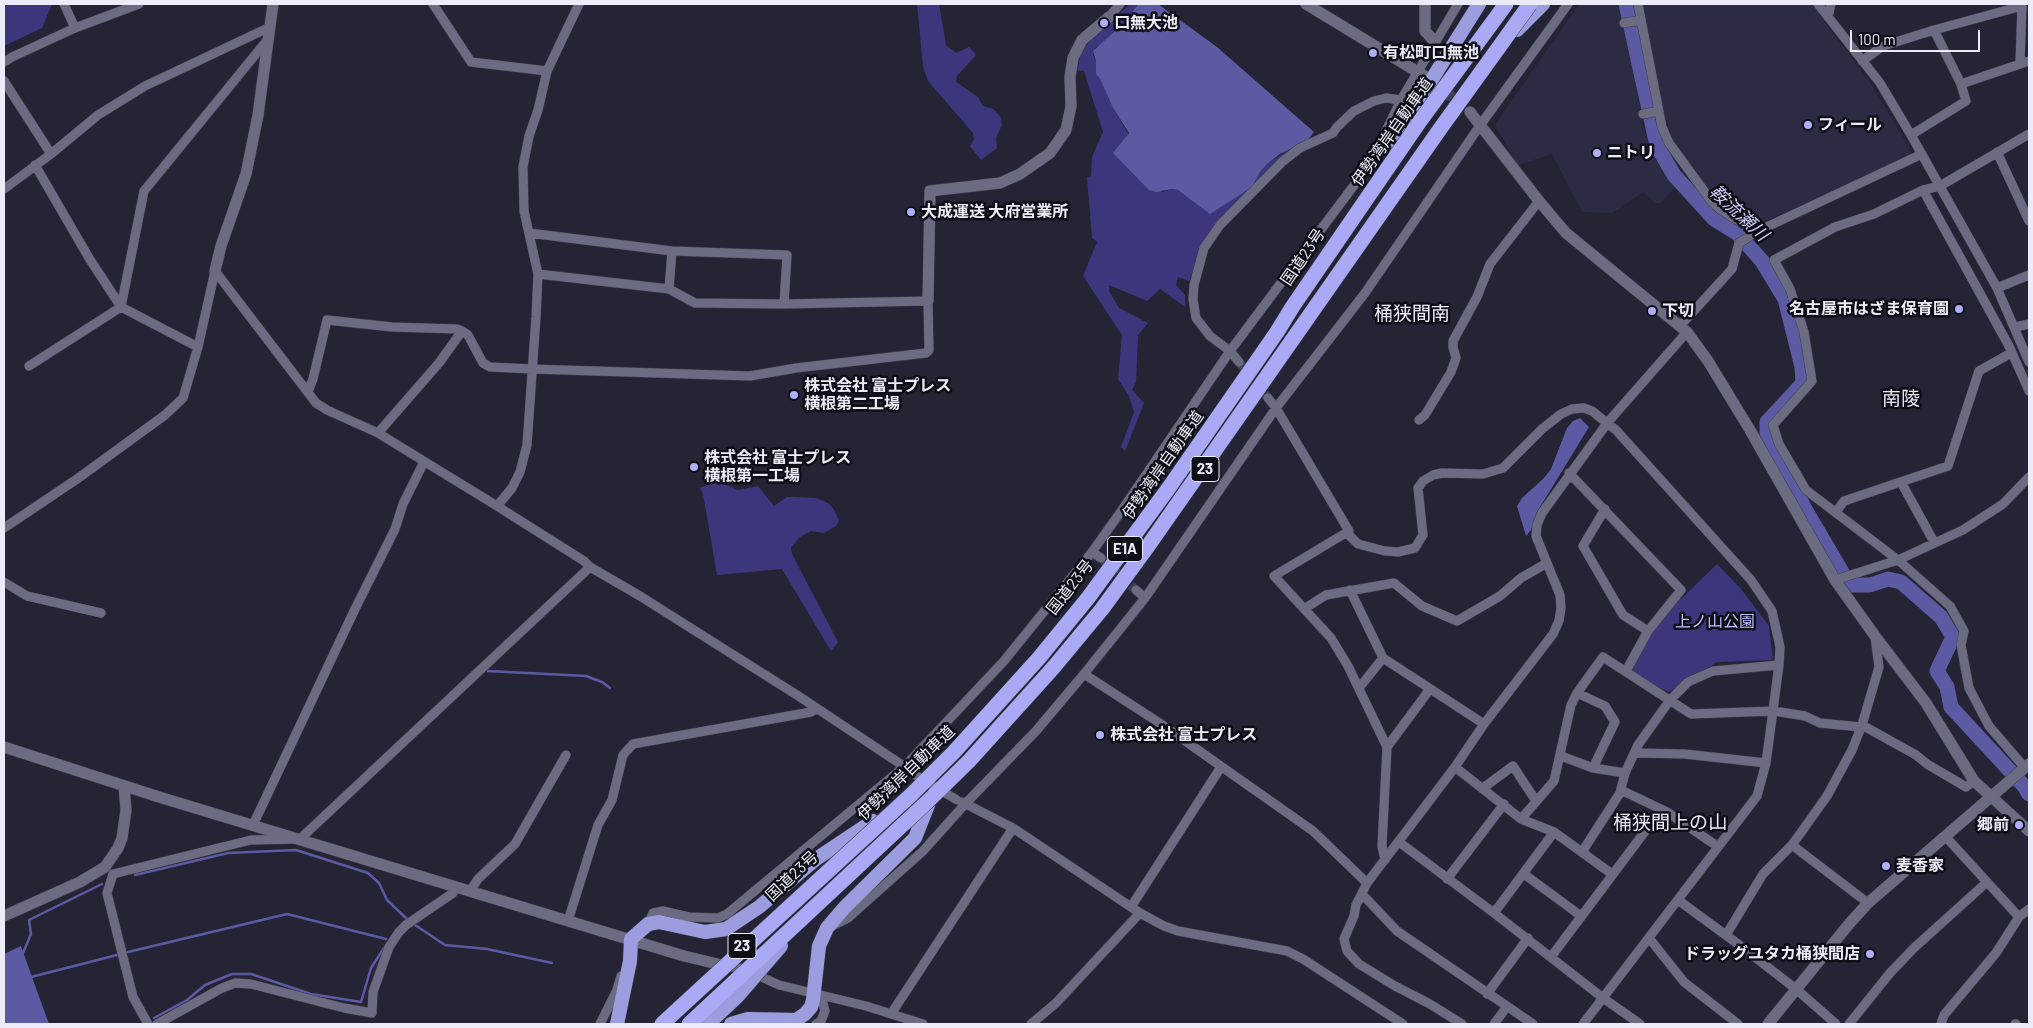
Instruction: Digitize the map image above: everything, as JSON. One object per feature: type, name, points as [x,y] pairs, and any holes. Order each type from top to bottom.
[{"type":"highway","points":[[1397,150],[1399,132],[1479,4]]},
{"type":"highway","name":"国道23号","points":[[661,1024],[826,870],[874,821],[904,798],[1016,681],[1079,606],[1273,332],[1497,4]]},
{"type":"highway","name":"伊勢湾岸自動車道","points":[[661,1024],[911,795],[954,752],[1039,658],[1088,598],[1163,496],[1278,332],[1293,306],[1420,121],[1506,4]]},
{"type":"highway","name":"23","points":[[708,1024],[737,997],[791,934],[928,805],[994,738],[1048,678],[1100,613],[1197,480],[1532,4]]},
{"type":"highway","name":"E1A","points":[[689,1024],[976,754],[1053,668],[1102,609],[1440,129],[1532,4]]},
{"type":"highway","name":"23","points":[[1504,44],[1543,4]]},
{"type":"highway","points":[[731,1024],[748,1019],[796,1020],[805,1014],[811,1007],[814,993],[819,946],[828,928],[845,908],[915,838],[928,805]]},
{"type":"highway","points":[[617,1024],[630,961],[631,939],[648,924],[659,922],[705,932],[726,929],[759,907],[816,859],[874,821]]},
{"type":"street","points":[[64,4],[75,28]]},
{"type":"street","points":[[4,62],[75,28],[139,4]]},
{"type":"street","points":[[4,528],[77,479],[164,415],[183,398],[198,346],[221,246],[246,174],[258,116],[273,4]]},
{"type":"street","points":[[433,4],[471,62],[547,70]]},
{"type":"street","points":[[497,506],[512,488],[520,472],[527,445],[538,274],[524,211],[523,167],[529,136],[547,70],[579,4]]},
{"type":"street","points":[[308,392],[313,379],[327,320],[392,327],[457,329],[468,335],[483,363],[490,367],[750,376],[796,368],[926,354],[928,350],[930,191],[1000,183],[1020,174],[1050,153],[1066,130],[1071,106],[1070,77],[1073,58],[1082,40],[1109,17],[1120,4]]},
{"type":"street","points":[[1306,4],[1431,80]]},
{"type":"street","points":[[1425,4],[1426,32],[1435,42]]},
{"type":"street","points":[[648,924],[652,913],[663,911],[689,917],[718,918],[727,914],[908,770],[1004,661],[1092,552],[1230,351],[1370,164],[1401,100],[1458,4]]},
{"type":"street","points":[[828,928],[848,918],[923,851],[961,802],[1036,731],[1145,598],[1276,408],[1365,293],[1481,124],[1568,4]]},
{"type":"street","points":[[1638,4],[1662,127],[1669,143],[1712,202],[1721,210],[1756,232]]},
{"type":"street","points":[[1818,4],[1880,83],[1911,135],[1997,288],[2029,362]]},
{"type":"street","points":[[1828,17],[1831,4]]},
{"type":"street","points":[[1862,61],[1884,46],[2022,6],[2025,62],[1961,84]]},
{"type":"street","points":[[1624,23],[1636,21]]},
{"type":"street","points":[[1911,135],[1966,100],[1961,84],[1934,30]]},
{"type":"street","points":[[4,189],[51,154],[98,115],[145,86],[269,32]]},
{"type":"street","points":[[30,366],[121,307],[144,191],[269,32]]},
{"type":"street","points":[[4,81],[51,154]]},
{"type":"street","points":[[1239,362],[1230,351],[1210,336],[1196,318],[1192,299],[1198,266],[1204,248],[1220,225],[1282,162],[1300,148],[1334,133],[1337,127],[1354,111],[1374,101],[1386,98],[1401,100]]},
{"type":"street","points":[[1470,112],[1566,233],[1683,329],[1708,361],[1750,430],[1835,580],[1926,703],[1974,781],[2029,831]]},
{"type":"street","points":[[1642,114],[1654,112]]},
{"type":"street","points":[[1768,1024],[1868,903],[1921,855],[1946,836],[2021,771],[1989,726],[1969,688],[1961,645],[1964,631],[1950,606],[1898,560],[1806,490],[1775,434],[1773,425],[1777,419],[1812,381],[1804,332],[1790,289],[1774,260],[1836,227],[1874,214],[1923,190],[1940,186],[2029,134]]},
{"type":"street","points":[[1997,152],[2029,221]]},
{"type":"street","points":[[1462,1024],[1359,964],[1347,951],[1344,939],[1354,916],[1356,905],[1367,883],[1553,634],[1559,621],[1560,595],[1536,536],[1537,525],[1542,512],[1608,422],[1732,269],[1739,243],[1756,232],[1922,154]]},
{"type":"street","points":[[35,165],[89,258],[121,307],[198,346]]},
{"type":"street","points":[[1923,190],[2009,346],[2029,391]]},
{"type":"street","points":[[1419,420],[1425,414],[1452,372],[1456,358],[1452,347],[1453,341],[1478,297],[1490,264],[1539,201]]},
{"type":"street","points":[[529,233],[672,251],[787,255],[784,304]]},
{"type":"street","points":[[669,289],[672,251]]},
{"type":"street","points":[[215,271],[316,403],[327,410],[378,433],[497,506],[584,561],[590,567],[640,596],[817,708],[908,770],[961,802],[1013,828],[1164,926],[1178,931],[1288,951],[1403,1024]]},
{"type":"street","points":[[538,274],[669,289],[695,303],[784,304],[928,301]]},
{"type":"street","points":[[1997,288],[2029,275]]},
{"type":"street","points":[[2015,327],[2029,324]]},
{"type":"street","points":[[378,433],[439,363],[462,331]]},
{"type":"street","points":[[1836,512],[1844,501],[1948,466],[1979,371],[2011,353]]},
{"type":"street","points":[[1268,398],[1276,408],[1349,531],[1347,533],[1358,544],[1385,552],[1398,552],[1415,548],[1422,539],[1424,530],[1418,488],[1428,478],[1442,473],[1483,474],[1504,468],[1546,425],[1561,414],[1572,409],[1584,408],[1592,411],[1608,422],[1751,580],[1772,611],[1780,647],[1779,665],[1766,763],[1757,796],[1717,846],[1584,1024]]},
{"type":"street","points":[[253,825],[395,529],[404,504],[424,462]]},
{"type":"street","points":[[1569,473],[1681,590],[1648,631],[1626,671]]},
{"type":"street","points":[[1835,580],[1898,560],[1963,530],[2003,504],[2029,477]]},
{"type":"street","points":[[1902,482],[1934,542]]},
{"type":"street","points":[[1605,509],[1583,546],[1623,615],[1648,631]]},
{"type":"street","points":[[1347,533],[1274,576],[1331,638],[1359,688],[1387,747],[1382,846],[1385,860]]},
{"type":"street","points":[[1092,552],[1101,558]]},
{"type":"street","points":[[1304,609],[1326,595],[1394,583],[1422,606],[1456,621],[1500,596],[1521,578],[1547,563]]},
{"type":"street","points":[[4,916],[109,871],[251,840],[300,839],[590,567]]},
{"type":"street","points":[[4,582],[27,596],[101,613]]},
{"type":"street","points":[[1136,590],[1145,598]]},
{"type":"street","points":[[1350,590],[1383,658],[1484,724]]},
{"type":"street","points":[[1726,935],[1764,874],[1792,844],[1827,796],[1852,750],[1879,667],[1875,636]]},
{"type":"street","points":[[1521,820],[1554,781],[1571,706],[1577,693],[1603,657],[1691,714],[1774,711],[1805,716],[1820,722],[1861,726],[1916,755],[1966,787],[1974,781]]},
{"type":"street","points":[[1359,688],[1383,658]]},
{"type":"street","points":[[1582,852],[1608,814],[1621,790],[1625,773],[1636,753],[1638,745],[1670,700],[1688,682],[1713,671],[1779,665]]},
{"type":"street","points":[[1084,674],[1313,831],[1367,883]]},
{"type":"street","points":[[1387,747],[1430,689]]},
{"type":"street","points":[[1577,693],[1604,706],[1615,722],[1593,768]]},
{"type":"street","points":[[568,921],[598,825],[612,800],[623,755],[633,744],[811,712],[817,708]]},
{"type":"street","points":[[4,747],[124,786],[684,956],[744,969],[779,985],[923,1024]]},
{"type":"street","points":[[1636,753],[1685,754],[1766,763]]},
{"type":"street","points":[[470,891],[478,878],[515,844],[566,756]]},
{"type":"street","points":[[1561,756],[1593,768],[1625,773]]},
{"type":"street","points":[[1483,788],[1513,766],[1536,801]]},
{"type":"street","points":[[1132,907],[1221,767]]},
{"type":"street","points":[[1455,767],[1504,804],[1521,820],[1554,832],[1612,874]]},
{"type":"street","points":[[124,786],[126,810],[122,838],[109,871],[107,894],[133,997],[148,1024]]},
{"type":"street","points":[[1621,790],[1667,812],[1717,846]]},
{"type":"street","points":[[1447,879],[1504,804]]},
{"type":"street","points":[[1551,957],[1661,810]]},
{"type":"street","points":[[891,1014],[1013,828]]},
{"type":"street","points":[[1494,913],[1554,832]]},
{"type":"street","points":[[1946,836],[2019,917]]},
{"type":"street","points":[[1399,842],[1528,938],[1603,998],[1640,1024]]},
{"type":"street","points":[[1792,844],[1868,903]]},
{"type":"street","points":[[1524,874],[1581,916]]},
{"type":"street","points":[[1849,1024],[1890,973],[1914,948],[1987,882]]},
{"type":"street","points":[[157,1024],[222,988],[235,983],[251,984],[344,1008],[372,1013],[373,992],[389,947],[409,922],[453,894],[456,887]]},
{"type":"street","points":[[1362,894],[1397,931],[1506,1008],[1533,1024]]},
{"type":"street","points":[[1678,900],[1796,989],[1836,1024]]},
{"type":"street","points":[[1941,1024],[1944,1015],[1996,953],[2019,917],[2029,909]]},
{"type":"street","points":[[1031,1024],[1056,1003],[1140,912]]},
{"type":"street","points":[[1487,994],[1528,938]]},
{"type":"street","points":[[1649,938],[1684,982],[1738,1024]]},
{"type":"street","points":[[600,1024],[617,990],[631,939]]},
{"type":"street","points":[[814,993],[822,1000],[825,1011],[821,1020],[816,1024]]},
{"type":"street","points":[[1494,1024],[1506,1008]]},
{"type":"shaded area","points":[[1138,4],[1158,4],[1217,47],[1314,132],[1307,141],[1280,154],[1267,164],[1252,187],[1210,214],[1178,190],[1172,189],[1156,192],[1149,190],[1113,153],[1129,133],[1113,108],[1096,74],[1096,61],[1093,51],[1127,20]]},
{"type":"shaded area","points":[[1579,4],[1620,4],[1631,51],[1642,122],[1651,151],[1663,171],[1676,186],[1661,203],[1655,203],[1643,192],[1612,213],[1582,212],[1552,154],[1518,165],[1495,125]]},
{"type":"shaded area","points":[[1642,4],[1813,4],[1825,23],[1870,82],[1911,151],[1909,156],[1757,225],[1737,215],[1714,198],[1675,146],[1664,114]]},
{"type":"shaded area","points":[[1580,418],[1589,427],[1537,512],[1531,530],[1526,536],[1517,506],[1522,498],[1551,469],[1567,428],[1573,421]]},
{"type":"shaded area","points":[[21,946],[49,1024],[4,1024],[4,954]]},
{"type":"green space","points":[[4,4],[52,4],[42,28],[4,46]]},
{"type":"green space","points":[[917,4],[939,4],[946,45],[956,53],[969,47],[976,55],[957,76],[956,82],[978,97],[983,106],[993,109],[1000,116],[1002,125],[996,138],[997,148],[981,160],[970,146],[974,139],[973,133],[928,81],[923,66]]},
{"type":"green space","points":[[1130,4],[1137,5],[1131,15],[1104,43],[1095,48],[1093,55],[1096,61],[1096,74],[1113,108],[1162,192],[1172,189],[1178,190],[1223,204],[1252,187],[1267,164],[1290,149],[1201,250],[1189,281],[1178,277],[1176,285],[1185,295],[1185,307],[1160,289],[1147,301],[1109,285],[1109,291],[1119,308],[1148,323],[1138,335],[1136,382],[1132,390],[1144,403],[1125,451],[1121,447],[1134,412],[1129,396],[1118,379],[1122,335],[1083,276],[1097,242],[1092,238],[1087,177],[1091,176],[1092,157],[1103,132],[1084,71],[1077,70],[1081,54],[1090,40]]},
{"type":"green space","points":[[717,481],[738,490],[758,486],[774,506],[787,497],[794,497],[816,498],[828,503],[833,508],[839,520],[836,526],[824,533],[811,531],[800,537],[791,547],[792,554],[838,642],[831,651],[782,569],[717,575],[703,494],[700,488]]},
{"type":"green space","name":"上ノ山公園","points":[[1717,564],[1741,589],[1769,626],[1773,660],[1717,662],[1669,692],[1626,671],[1648,631]]},
{"type":"waterway","name":"鞍流瀬川","points":[[1626,4],[1657,146],[1674,175],[1714,219],[1738,234],[1762,261],[1785,299],[1802,367],[1803,383],[1767,422],[1767,433],[1805,509],[1842,572]]},
{"type":"waterway","name":"鞍流瀬川","points":[[1851,585],[1870,585],[1888,579],[1901,582],[1941,617],[1953,637],[1937,671],[1947,687],[1951,707],[2024,786],[2029,794]]},
{"type":"waterway","points":[[488,671],[586,676],[602,682],[610,688]]},
{"type":"waterway","points":[[135,875],[228,853],[296,850],[368,873],[379,883],[387,900],[408,920]]},
{"type":"waterway","points":[[23,953],[31,934],[29,920],[102,884]]},
{"type":"waterway","points":[[128,952],[287,914],[386,939]]},
{"type":"waterway","points":[[412,923],[445,945],[487,949],[552,963]]},
{"type":"waterway","points":[[154,1018],[187,1000],[205,985],[232,974],[251,974],[311,994],[361,1002],[371,968],[384,948]]},
{"type":"waterway","points":[[31,977],[117,955]]},
{"type":"tunnel","points":[[1431,80],[1464,107]]},
{"type":"tunnel","points":[[1239,362],[1268,398]]},
{"type":"tunnel","points":[[1101,558],[1136,590]]},
{"type":"place","name":"口無大池","points":[[1104,23]]},
{"type":"place","name":"有松町口無池","points":[[1373,53]]},
{"type":"place","name":"フィール","points":[[1808,125]]},
{"type":"place","name":"ニトリ","points":[[1597,153]]},
{"type":"place","name":"大成運送 大府営業所","points":[[911,212]]},
{"type":"place","name":"名古屋市はざま保育園","points":[[1959,309]]},
{"type":"place","name":"下切","points":[[1652,311]]},
{"type":"place","name":"株式会社 富士プレス 横根第二工場","points":[[794,395]]},
{"type":"place","name":"株式会社 富士プレス 横根第一工場","points":[[694,467]]},
{"type":"place","name":"株式会社 富士プレス","points":[[1100,735]]},
{"type":"place","name":"郷前","points":[[2019,825]]},
{"type":"place","name":"麦香家","points":[[1886,866]]},
{"type":"place","name":"ドラッグユタカ桶狭間店","points":[[1870,954]]},
{"type":"district","name":"桶狭間南","points":[[1412,314]]},
{"type":"district","name":"南陵","points":[[1901,399]]},
{"type":"district","name":"桶狭間上の山","points":[[1670,823]]}]
